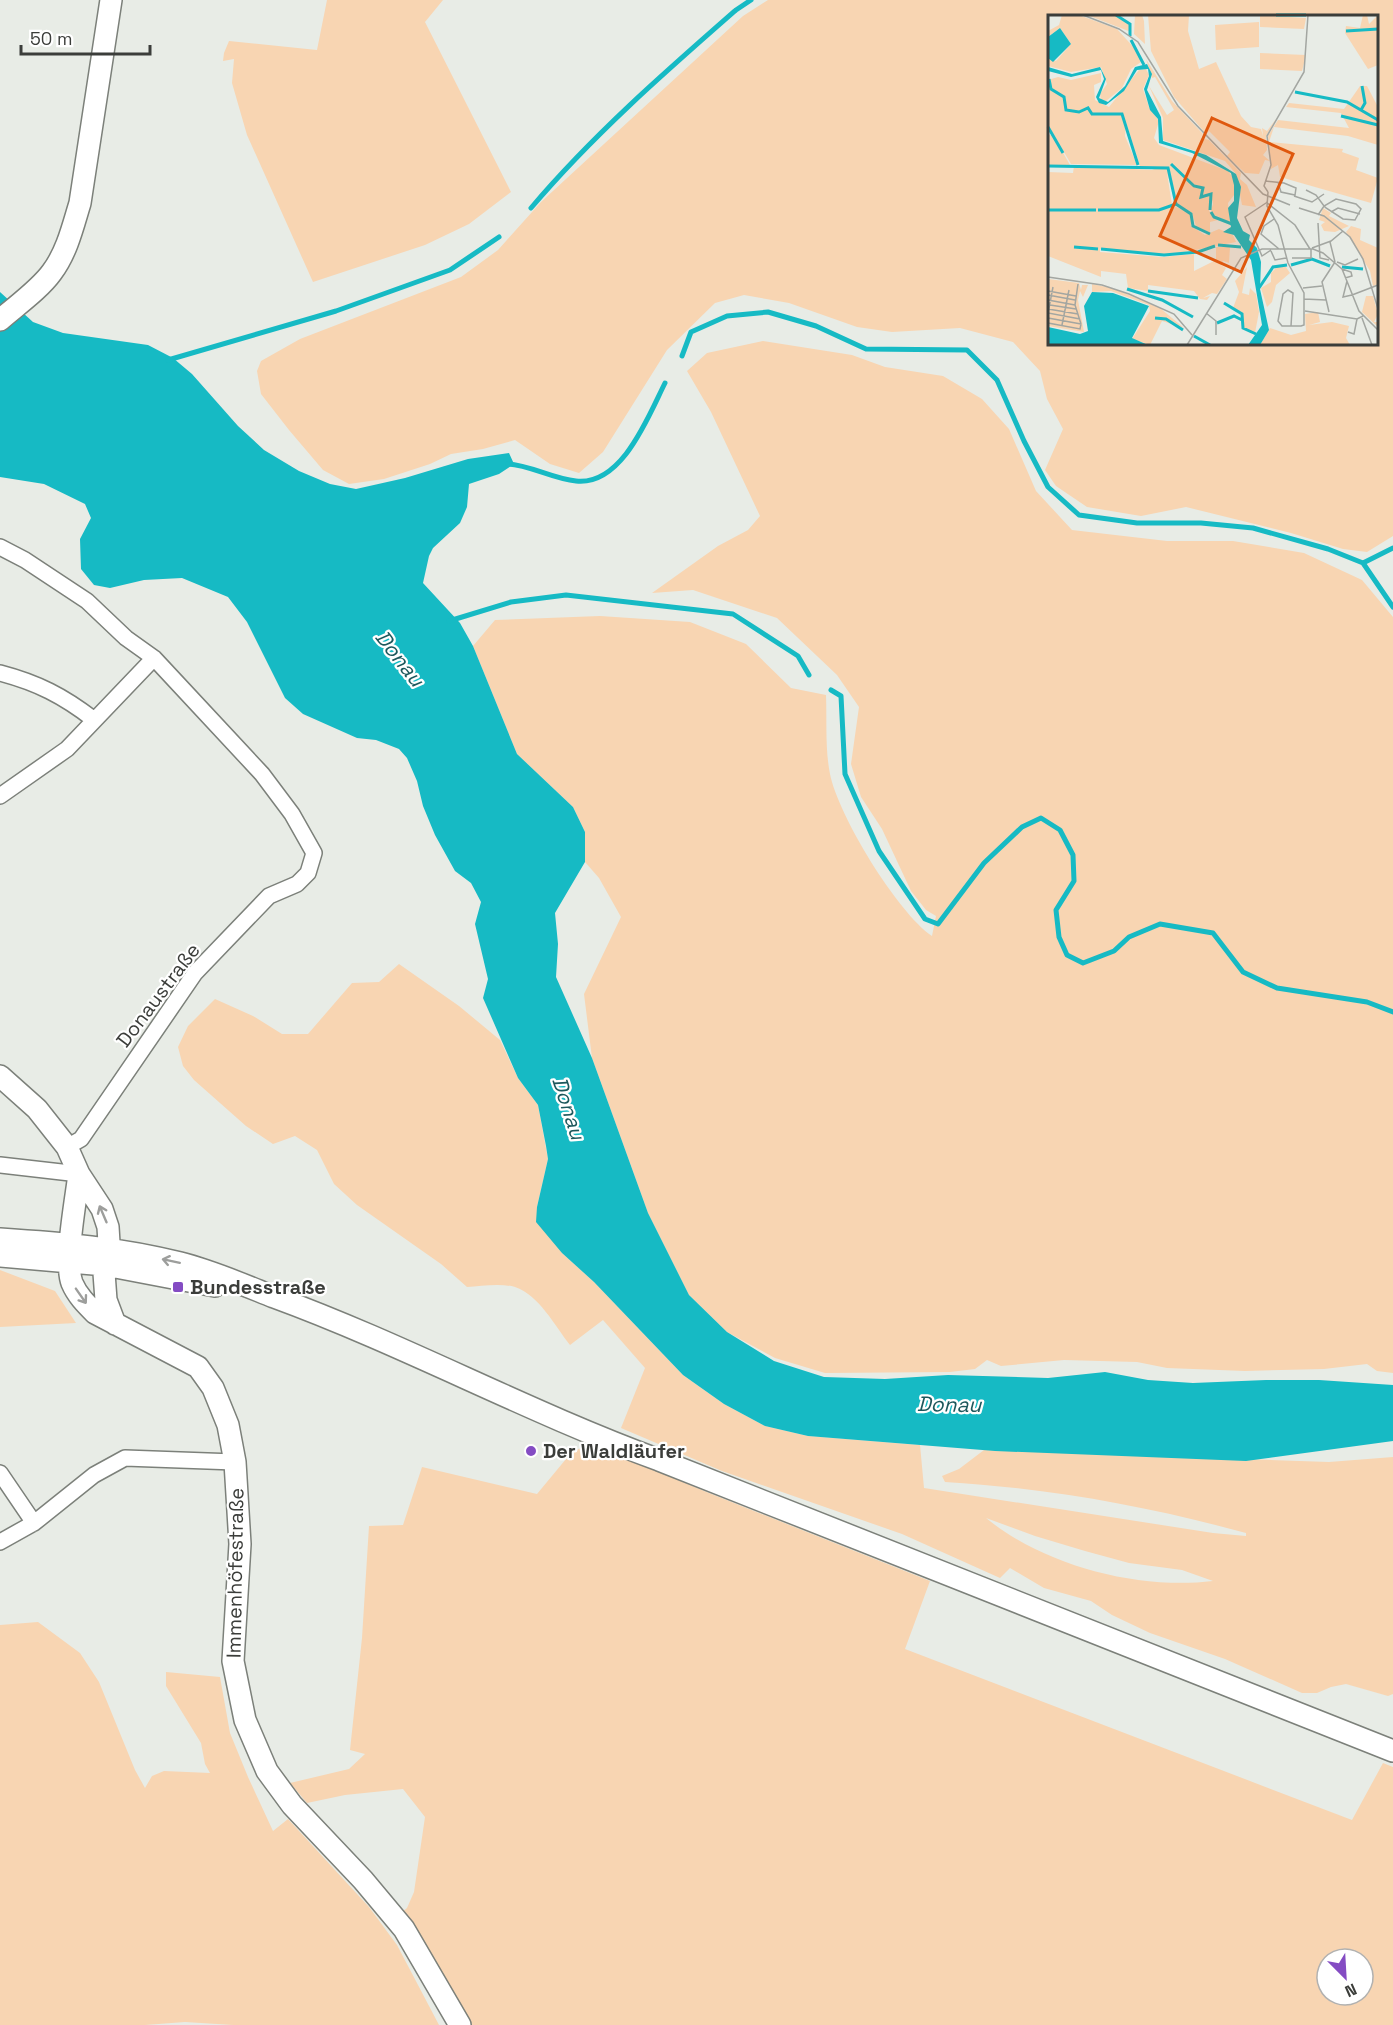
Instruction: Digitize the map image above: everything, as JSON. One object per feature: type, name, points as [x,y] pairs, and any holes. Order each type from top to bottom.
[{"type":"street","points":[[0,320],[51,274],[72,233],[80,203],[111,0]]},
{"type":"street","name":"Donaustraße","points":[[0,547],[25,560],[87,601],[126,638],[154,658],[262,774],[292,814],[314,853],[308,873],[297,884],[269,896],[195,973],[81,1139],[67,1147]]},
{"type":"street","points":[[0,796],[67,749],[93,719],[154,658]]},
{"type":"street","points":[[0,674],[47,688],[93,719]]},
{"type":"street","points":[[0,1076],[37,1109],[67,1147],[79,1174],[102,1209],[108,1227],[106,1300],[115,1324]]},
{"type":"street","points":[[0,1165],[79,1174]]},
{"type":"street","points":[[70,1253],[79,1174]]},
{"type":"street","points":[[0,1239],[70,1253],[183,1264],[337,1320],[602,1439],[1393,1751]]},
{"type":"street","points":[[0,1256],[70,1253]]},
{"type":"street","name":"Immenhöfestraße","points":[[70,1253],[72,1282],[82,1299],[95,1313],[198,1367],[213,1388],[228,1425],[235,1462],[240,1544],[233,1661],[245,1720],[267,1771],[292,1805],[363,1880],[404,1929],[460,2025]]},
{"type":"street","points":[[0,1542],[34,1522],[94,1475],[125,1458],[235,1462]]},
{"type":"street","points":[[0,1473],[34,1522]]},
{"type":"shaded area","points":[[327,0],[443,0],[425,22],[511,192],[469,224],[425,245],[313,282],[247,135],[232,83],[234,59],[223,61],[229,41],[317,50]]},
{"type":"shaded area","points":[[768,0],[1393,0],[1393,536],[1367,552],[1343,549],[1291,533],[1186,507],[1141,516],[1087,507],[1056,486],[1045,470],[1063,429],[1047,399],[1040,371],[1013,342],[960,328],[892,332],[857,327],[789,303],[744,295],[715,303],[667,350],[603,452],[579,473],[550,464],[515,440],[483,449],[451,454],[430,464],[384,479],[349,484],[323,470],[261,394],[257,371],[261,361],[300,339],[461,277],[498,250],[541,202],[743,16]]},
{"type":"shaded area","points":[[763,341],[852,355],[885,367],[943,376],[982,399],[1009,429],[1036,491],[1072,530],[1167,541],[1233,541],[1304,553],[1362,580],[1393,617],[1393,1373],[1377,1371],[1367,1364],[1324,1369],[1245,1371],[1167,1368],[1137,1362],[1064,1360],[1001,1366],[987,1360],[975,1369],[950,1372],[825,1373],[775,1358],[727,1332],[689,1295],[648,1213],[592,1058],[584,994],[621,917],[599,878],[585,862],[585,832],[573,807],[517,754],[473,646],[495,620],[600,616],[690,622],[746,644],[791,688],[826,695],[828,764],[835,792],[844,813],[886,885],[918,924],[932,936],[936,916],[926,910],[911,891],[882,829],[861,797],[851,764],[859,707],[837,675],[777,618],[693,590],[652,593],[718,546],[748,530],[760,516],[711,412],[687,371],[707,353]]},
{"type":"shaded area","points":[[399,964],[459,1006],[500,1040],[518,1078],[538,1105],[548,1159],[537,1207],[562,1253],[594,1282],[683,1375],[724,1404],[765,1426],[808,1436],[920,1445],[924,1488],[1213,1533],[1246,1536],[1246,1533],[1172,1514],[1059,1494],[945,1482],[942,1476],[959,1469],[984,1450],[1329,1462],[1393,1457],[1393,1694],[1388,1696],[1346,1684],[1317,1693],[1302,1693],[1225,1659],[1150,1633],[1112,1615],[1091,1601],[1044,1588],[1010,1568],[1000,1578],[902,1534],[722,1471],[621,1428],[645,1368],[603,1320],[570,1345],[539,1304],[524,1291],[504,1285],[467,1287],[441,1264],[357,1205],[334,1184],[317,1150],[295,1136],[273,1144],[246,1126],[194,1080],[183,1066],[178,1047],[188,1026],[215,999],[253,1016],[282,1034],[308,1034],[352,983],[379,982]],"holes":[[[986,1518],[1035,1536],[1129,1563],[1182,1570],[1213,1581],[1154,1582],[1093,1571],[1036,1549],[1010,1535]]]},
{"type":"shaded area","points":[[0,1270],[55,1291],[76,1323],[0,1327]]},
{"type":"shaded area","points":[[590,1443],[930,1581],[905,1649],[1352,1820],[1383,1763],[1393,1767],[1393,2025],[467,2025],[400,1914],[407,1908],[414,1892],[425,1817],[403,1789],[345,1795],[307,1803],[290,1783],[349,1769],[365,1754],[350,1750],[362,1638],[369,1526],[403,1525],[422,1467],[537,1494],[571,1453]]},
{"type":"shaded area","points":[[38,1622],[80,1653],[99,1682],[135,1770],[145,1788],[152,1776],[164,1771],[210,1773],[205,1764],[201,1743],[166,1686],[166,1672],[220,1677],[230,1733],[273,1831],[288,1819],[369,1907],[397,1945],[439,2025],[233,2025],[185,2022],[145,2025],[0,2025],[0,1625]]},
{"type":"water","name":"Donau","points":[[0,292],[33,322],[63,333],[148,345],[173,358],[192,374],[238,426],[264,450],[299,471],[330,484],[356,489],[405,478],[468,459],[509,453],[514,464],[499,474],[469,484],[467,507],[460,523],[433,548],[423,583],[460,623],[473,646],[517,754],[573,807],[585,832],[585,862],[555,913],[558,944],[556,977],[592,1058],[648,1213],[689,1295],[727,1332],[774,1361],[824,1377],[885,1379],[948,1375],[1048,1378],[1105,1372],[1148,1380],[1193,1383],[1319,1380],[1393,1385],[1393,1441],[1246,1461],[995,1451],[808,1436],[765,1426],[724,1404],[683,1375],[594,1282],[562,1253],[536,1222],[537,1207],[548,1159],[538,1105],[518,1078],[483,998],[488,979],[475,924],[481,902],[471,883],[455,871],[435,835],[407,758],[399,749],[376,740],[357,738],[303,714],[285,698],[247,622],[228,597],[182,578],[144,580],[110,588],[94,585],[81,569],[80,539],[91,518],[85,504],[44,484],[0,477]]},
{"type":"waterway","points":[[531,208],[579,155],[630,105],[736,10],[751,0]]},
{"type":"waterway","points":[[168,360],[336,311],[450,270],[499,237]]},
{"type":"waterway","points":[[682,356],[691,332],[727,316],[768,312],[816,326],[866,349],[967,350],[997,380],[1024,441],[1048,487],[1079,515],[1137,523],[1201,523],[1253,528],[1328,549],[1363,563],[1393,607]]},
{"type":"waterway","points":[[508,464],[576,481],[592,480],[607,473],[631,447],[665,383]]},
{"type":"waterway","points":[[1363,563],[1393,548]]},
{"type":"waterway","points":[[449,621],[511,602],[566,595],[733,614],[798,656],[809,675]]},
{"type":"waterway","points":[[831,690],[841,696],[845,774],[879,851],[925,919],[938,924],[984,863],[1022,827],[1041,818],[1060,830],[1073,855],[1074,881],[1056,910],[1059,937],[1067,955],[1083,963],[1114,951],[1129,937],[1160,924],[1213,933],[1243,972],[1277,988],[1367,1002],[1393,1012]]},
{"type":"place","name":"Bundesstraße","points":[[178,1287]]},
{"type":"place","name":"Der Waldläufer","points":[[531,1451]]}]
